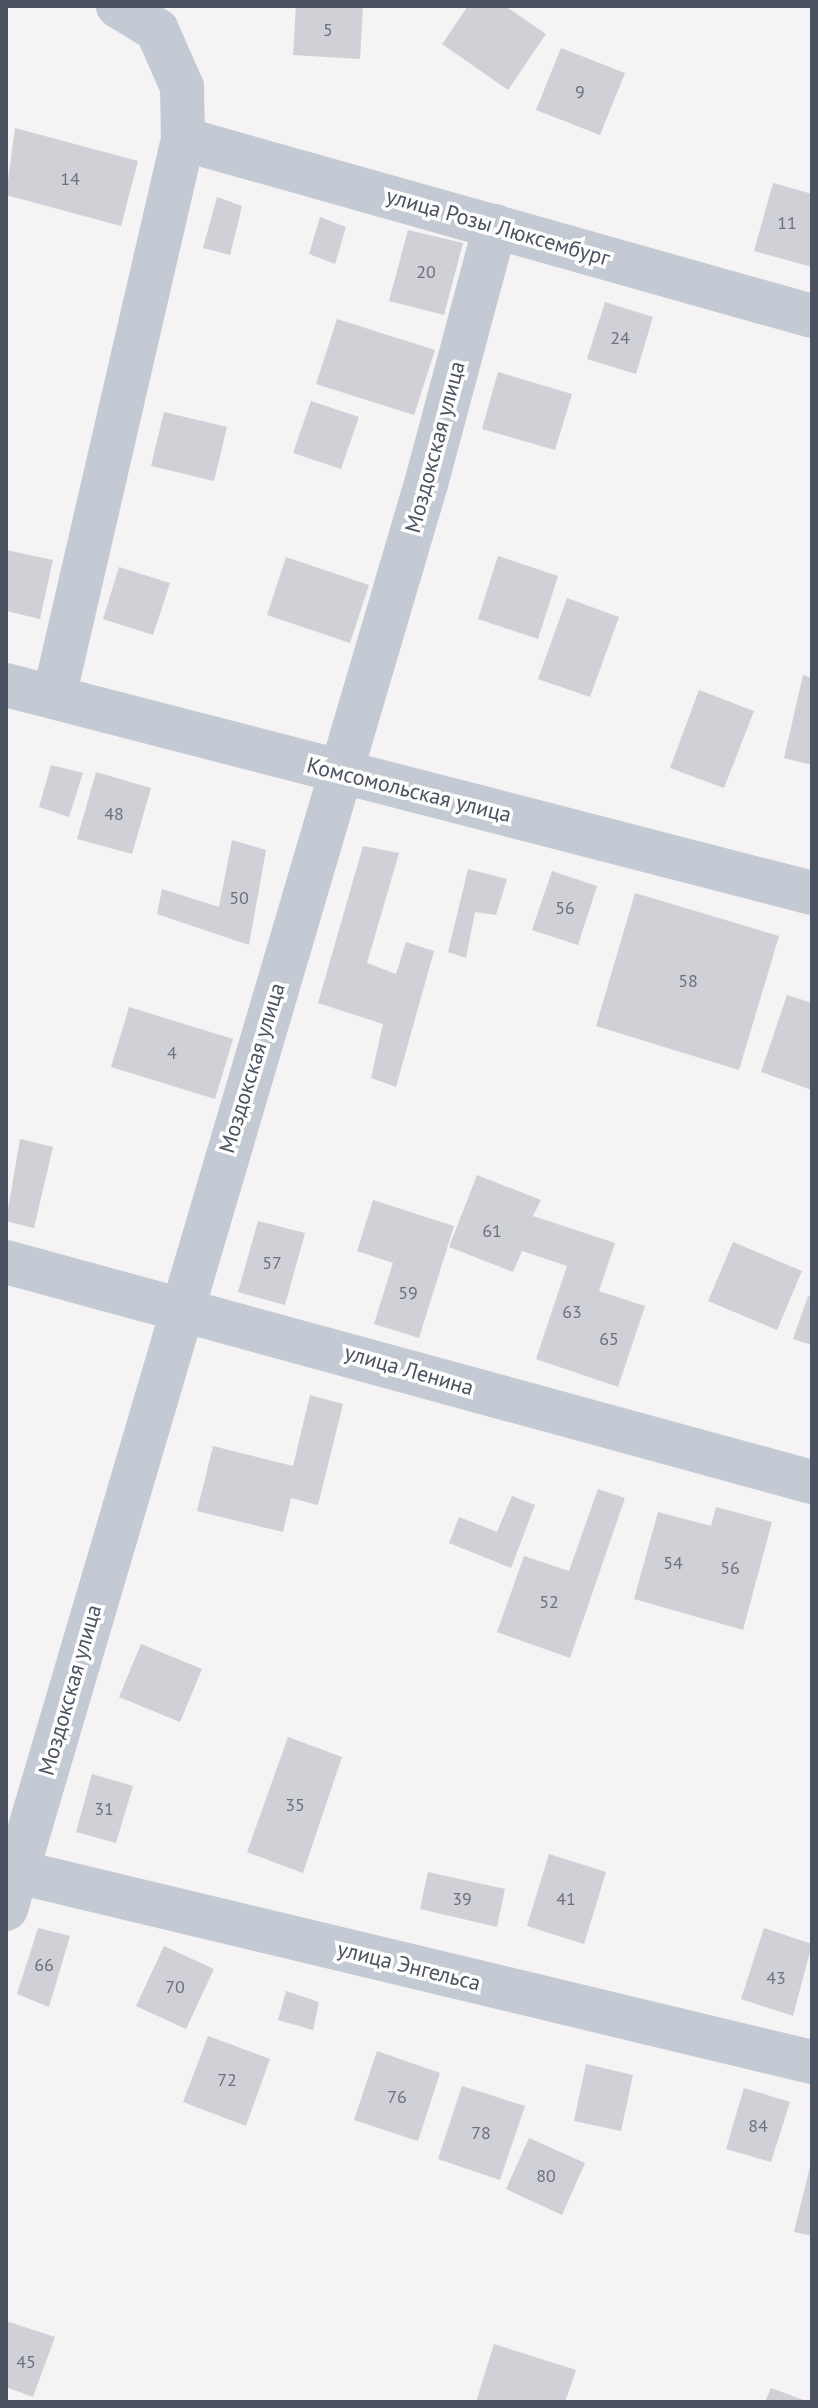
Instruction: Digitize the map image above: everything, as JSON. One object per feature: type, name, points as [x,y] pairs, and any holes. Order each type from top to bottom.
[{"type":"street","points":[[54,697],[183,139],[182,87],[157,30],[118,6]]},
{"type":"street","name":"улица Розы Люксембург","points":[[183,139],[812,316]]},
{"type":"street","name":"Моздокская улица","points":[[10,1883],[341,773],[495,226]]},
{"type":"street","name":"Комсомольская улица","points":[[6,685],[812,893]]},
{"type":"street","name":"улица Ленина","points":[[6,1262],[180,1307],[812,1482]]},
{"type":"street","name":"улица Энгельса","points":[[10,1883],[812,2062]]},
{"type":"building","points":[[296,6],[363,6],[360,59],[293,55]]},
{"type":"building","points":[[468,6],[505,6],[546,34],[508,90],[442,44]]},
{"type":"building","points":[[561,48],[625,73],[600,135],[536,110]]},
{"type":"building","points":[[15,128],[138,161],[121,226],[6,195]]},
{"type":"building","points":[[773,183],[812,194],[812,267],[754,251]]},
{"type":"building","points":[[217,197],[242,206],[230,255],[203,248]]},
{"type":"building","points":[[320,217],[346,227],[335,264],[309,254]]},
{"type":"building","points":[[408,230],[463,243],[444,315],[389,301]]},
{"type":"building","points":[[605,302],[653,317],[636,374],[587,359]]},
{"type":"building","points":[[337,319],[435,350],[414,415],[316,384]]},
{"type":"building","points":[[498,372],[572,394],[555,450],[482,429]]},
{"type":"building","points":[[311,401],[359,417],[341,469],[293,453]]},
{"type":"building","points":[[164,412],[227,427],[214,481],[151,466]]},
{"type":"building","points":[[6,550],[53,560],[40,619],[6,611]]},
{"type":"building","points":[[498,556],[558,576],[538,639],[478,619]]},
{"type":"building","points":[[286,557],[369,585],[350,643],[267,615]]},
{"type":"building","points":[[119,567],[170,583],[153,635],[103,619]]},
{"type":"building","points":[[567,598],[619,617],[590,697],[538,679]]},
{"type":"building","points":[[803,675],[812,678],[812,765],[784,758]]},
{"type":"building","points":[[699,690],[754,711],[724,788],[670,768]]},
{"type":"building","points":[[51,765],[83,773],[69,817],[39,807]]},
{"type":"building","points":[[96,772],[151,788],[132,854],[77,839]]},
{"type":"building","points":[[232,840],[266,850],[249,945],[157,914],[162,889],[219,907]]},
{"type":"building","points":[[363,846],[399,853],[367,963],[396,974],[406,942],[434,951],[396,1087],[371,1078],[383,1024],[318,1003]]},
{"type":"building","points":[[468,869],[507,879],[496,915],[475,912],[466,958],[448,952]]},
{"type":"building","points":[[552,871],[597,886],[578,945],[532,930]]},
{"type":"building","points":[[635,893],[779,936],[739,1070],[596,1026]]},
{"type":"building","points":[[787,995],[812,1003],[812,1090],[761,1072]]},
{"type":"building","points":[[129,1007],[233,1039],[215,1099],[111,1067]]},
{"type":"building","points":[[20,1139],[53,1147],[34,1228],[6,1221]]},
{"type":"building","points":[[477,1175],[541,1200],[533,1216],[615,1243],[599,1291],[645,1306],[618,1387],[536,1359],[567,1266],[522,1251],[513,1272],[449,1247]]},
{"type":"building","points":[[373,1200],[454,1226],[419,1338],[374,1324],[393,1263],[357,1251]]},
{"type":"building","points":[[258,1221],[305,1233],[285,1305],[238,1292]]},
{"type":"building","points":[[733,1242],[802,1271],[777,1330],[708,1301]]},
{"type":"building","points":[[808,1296],[812,1297],[812,1345],[793,1339]]},
{"type":"building","points":[[310,1395],[343,1404],[318,1505],[291,1498],[283,1532],[197,1511],[213,1446],[293,1466]]},
{"type":"building","points":[[598,1489],[625,1498],[570,1658],[497,1632],[524,1556],[569,1571]]},
{"type":"building","points":[[512,1496],[535,1505],[511,1568],[449,1543],[459,1517],[497,1532]]},
{"type":"building","points":[[716,1507],[772,1522],[743,1630],[634,1599],[658,1512],[711,1526]]},
{"type":"building","points":[[141,1644],[202,1669],[180,1722],[119,1697]]},
{"type":"building","points":[[288,1737],[342,1757],[303,1873],[247,1852]]},
{"type":"building","points":[[92,1774],[133,1786],[116,1843],[76,1832]]},
{"type":"building","points":[[549,1854],[606,1872],[584,1944],[527,1926]]},
{"type":"building","points":[[428,1872],[505,1889],[497,1927],[420,1909]]},
{"type":"building","points":[[38,1928],[70,1936],[49,2007],[17,1994]]},
{"type":"building","points":[[764,1928],[812,1944],[793,2016],[741,1999]]},
{"type":"building","points":[[164,1946],[214,1969],[186,2029],[136,2006]]},
{"type":"building","points":[[286,1991],[319,2002],[313,2030],[278,2020]]},
{"type":"building","points":[[208,2036],[270,2059],[246,2126],[183,2102]]},
{"type":"building","points":[[377,2051],[440,2073],[418,2141],[354,2120]]},
{"type":"building","points":[[586,2064],[633,2075],[621,2131],[574,2121]]},
{"type":"building","points":[[462,2086],[525,2106],[500,2180],[438,2159]]},
{"type":"building","points":[[744,2088],[790,2102],[771,2162],[726,2149]]},
{"type":"building","points":[[529,2138],[585,2163],[562,2215],[506,2189]]},
{"type":"building","points":[[812,2162],[812,2236],[794,2232]]},
{"type":"building","points":[[6,2321],[55,2337],[33,2397],[6,2387]]},
{"type":"building","points":[[494,2344],[576,2370],[565,2402],[476,2402]]},
{"type":"building","points":[[771,2388],[809,2402],[765,2402]]}]
